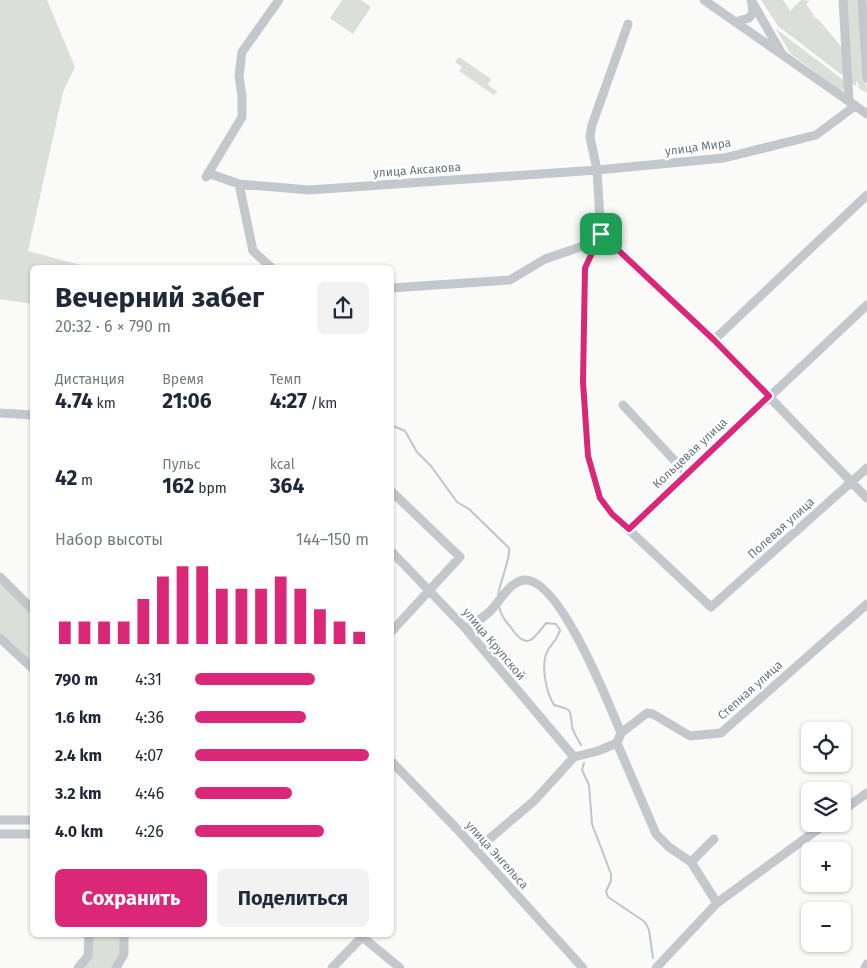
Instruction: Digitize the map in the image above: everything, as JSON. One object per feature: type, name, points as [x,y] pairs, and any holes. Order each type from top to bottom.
[{"type":"street","name":"улица Аксакова","points":[[279,0],[242,52],[239,76],[242,116],[207,175],[239,184],[309,190],[597,170]]},
{"type":"street","points":[[704,0],[784,58],[867,114]]},
{"type":"street","points":[[843,0],[852,104]]},
{"type":"street","points":[[862,0],[867,78]]},
{"type":"street","points":[[735,22],[748,18],[753,13],[752,1]]},
{"type":"street","points":[[752,1],[784,58]]},
{"type":"street","points":[[628,24],[592,125],[590,137],[597,170],[600,238],[585,268],[583,382],[588,456],[600,498],[612,514],[629,529]]},
{"type":"street","name":"улица Мира","points":[[597,170],[724,158],[816,135],[852,104]]},
{"type":"street","points":[[239,184],[253,251],[269,265]]},
{"type":"street","points":[[714,340],[867,196]]},
{"type":"street","points":[[394,288],[510,280],[545,259],[600,238]]},
{"type":"street","points":[[600,238],[714,340],[867,498]]},
{"type":"street","name":"Кольцевая улица","points":[[629,529],[867,305]]},
{"type":"street","points":[[623,405],[687,474]]},
{"type":"street","points":[[0,413],[30,415]]},
{"type":"street","name":"Полевая улица","points":[[629,529],[711,607],[867,468]]},
{"type":"street","points":[[394,494],[460,557],[394,629]]},
{"type":"street","name":"улица Крупской","points":[[394,554],[466,629],[574,757]]},
{"type":"street","points":[[0,577],[30,607]]},
{"type":"street","points":[[466,629],[489,612],[514,585],[522,580],[531,580],[540,584],[558,606],[591,662],[621,733],[617,743],[656,834],[669,847],[691,862],[717,903]]},
{"type":"street","name":"Степная улица","points":[[621,733],[647,713],[653,714],[690,736],[721,733],[867,604]]},
{"type":"street","points":[[0,638],[30,666]]},
{"type":"street","points":[[476,850],[534,801],[574,757],[598,751],[617,743]]},
{"type":"street","name":"улица Энгельса","points":[[394,764],[476,850],[583,968]]},
{"type":"street","points":[[851,805],[867,793]]},
{"type":"street","points":[[0,820],[30,820]]},
{"type":"street","points":[[656,968],[717,903],[814,832]]},
{"type":"street","points":[[0,834],[30,834]]},
{"type":"street","points":[[691,862],[714,839]]},
{"type":"street","points":[[83,966],[88,956],[90,937]]},
{"type":"street","points":[[116,968],[124,954],[124,937]]},
{"type":"street","points":[[332,968],[360,937]]},
{"type":"street","points":[[362,937],[400,968]]},
{"type":"street","points":[[865,968],[867,964]]},
{"type":"shaded area","points":[[0,0],[47,0],[75,67],[63,92],[28,251],[80,265],[30,265],[30,304],[0,299]]},
{"type":"shaded area","points":[[342,0],[361,0],[371,7],[353,34],[330,18]]},
{"type":"shaded area","points":[[761,0],[783,0],[790,11],[801,0],[810,1],[806,4],[814,15],[812,16],[819,20],[845,51],[846,78],[778,26]]},
{"type":"shaded area","points":[[845,0],[860,0],[867,93],[859,88],[858,82],[856,82],[856,86],[850,82]]},
{"type":"shaded area","points":[[776,29],[846,82],[845,88],[841,91],[790,53]]},
{"type":"shaded area","points":[[459,57],[491,79],[488,85],[497,91],[494,95],[459,71],[462,67],[455,62]]},
{"type":"shaded area","points":[[0,577],[30,607],[30,666],[0,638]]},
{"type":"shaded area","points":[[88,937],[124,937],[116,968],[76,968],[82,962]]},
{"type":"waterway","points":[[394,426],[405,431],[417,452],[431,466],[457,502],[469,509],[509,548],[498,596]]},
{"type":"waterway","points":[[499,606],[504,619],[522,640],[526,641],[534,638],[546,623],[556,624],[560,630],[546,656],[544,663],[545,678],[554,705],[569,711],[574,734],[581,745]]},
{"type":"waterway","points":[[584,763],[582,770],[589,785],[592,824],[611,874],[611,881],[606,891],[608,897],[645,922],[649,930],[653,958]]},
{"type":"route","points":[[601,234],[714,340],[769,396],[629,529],[612,514],[600,498],[588,456],[583,382],[585,268],[601,234]]}]
